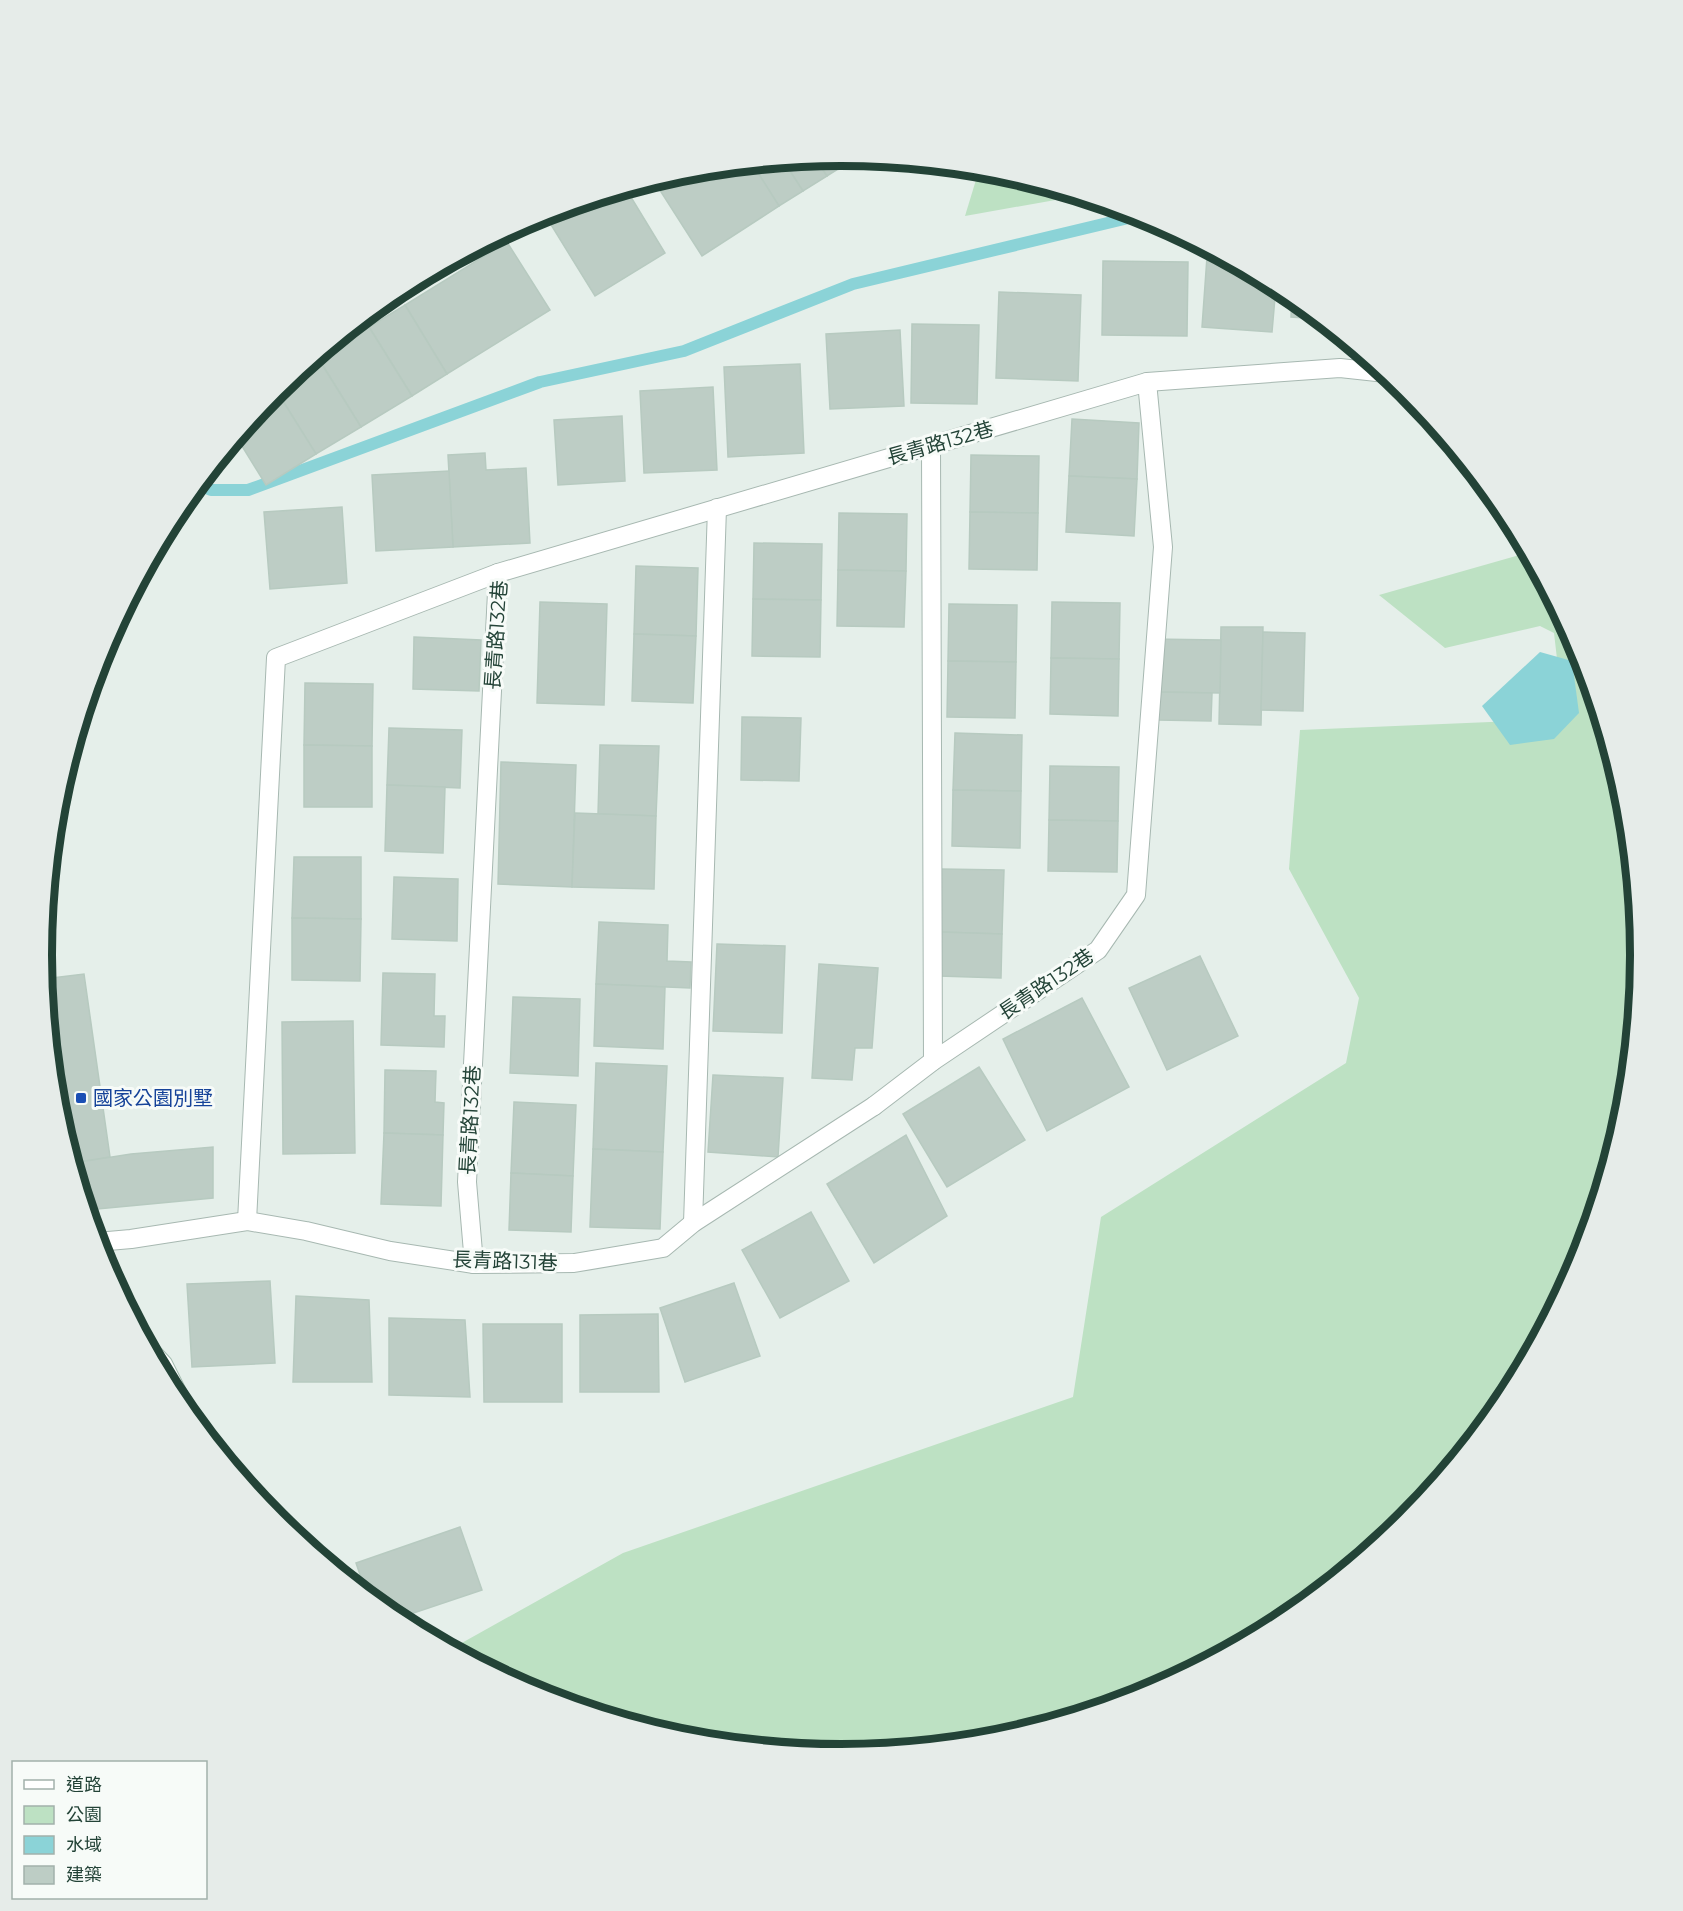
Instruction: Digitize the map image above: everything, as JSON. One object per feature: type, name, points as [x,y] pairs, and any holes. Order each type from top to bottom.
[{"type":"street","name":"長青路132巷","points":[[474,1264],[467,1182],[498,573],[1147,382],[1340,368],[1372,371]]},
{"type":"street","name":"長青路132巷","points":[[874,1106],[933,1061],[1098,950],[1136,895],[1163,547],[1147,382]]},
{"type":"street","points":[[931,446],[933,1061]]},
{"type":"street","points":[[693,1223],[717,508]]},
{"type":"street","points":[[247,1221],[276,658],[498,573]]},
{"type":"street","name":"長青路131巷","points":[[107,1241],[247,1221],[306,1231],[390,1251],[474,1264],[574,1263],[663,1248],[693,1223],[874,1106]]},
{"type":"green space","points":[[976,179],[1064,198],[965,216]]},
{"type":"green space","points":[[1520,552],[1549,607],[1589,702],[1604,751],[1624,853],[1629,904],[1629,1007],[1624,1058],[1604,1160],[1589,1209],[1570,1257],[1525,1350],[1498,1394],[1435,1476],[1362,1549],[1280,1612],[1236,1639],[1190,1663],[1095,1703],[1046,1718],[944,1738],[893,1743],[790,1743],[739,1738],[688,1729],[637,1718],[588,1703],[493,1663],[458,1645],[623,1553],[1073,1397],[1101,1217],[1346,1063],[1359,998],[1289,869],[1300,730],[1564,719],[1554,633],[1540,626],[1445,648],[1379,595],[1516,556]]},
{"type":"water","points":[[1540,652],[1572,661],[1579,713],[1554,739],[1510,745],[1482,706]]},
{"type":"building","points":[[843,166],[827,176],[821,167]]},
{"type":"building","points":[[821,167],[827,176],[803,191],[788,168]]},
{"type":"building","points":[[788,168],[803,191],[779,206],[757,171]]},
{"type":"building","points":[[757,171],[779,206],[702,256],[659,188]]},
{"type":"building","points":[[630,195],[665,253],[595,296],[550,223]]},
{"type":"building","points":[[507,242],[550,310],[447,374],[405,305]]},
{"type":"building","points":[[1207,257],[1275,296],[1272,332],[1202,327]]},
{"type":"building","points":[[1103,261],[1188,262],[1187,336],[1102,335]]},
{"type":"building","points":[[999,292],[1081,295],[1078,381],[996,378]]},
{"type":"building","points":[[405,305],[447,374],[412,396],[369,327]]},
{"type":"building","points":[[1291,307],[1306,318],[1291,317]]},
{"type":"building","points":[[912,324],[979,325],[977,404],[911,403]]},
{"type":"building","points":[[369,327],[412,396],[361,427],[321,362]]},
{"type":"building","points":[[900,330],[904,406],[830,409],[826,334]]},
{"type":"building","points":[[321,362],[361,427],[316,454],[282,400]]},
{"type":"building","points":[[800,364],[804,453],[728,457],[724,367]]},
{"type":"building","points":[[713,387],[717,470],[644,473],[640,391]]},
{"type":"building","points":[[282,400],[316,454],[266,485],[241,444]]},
{"type":"building","points":[[622,416],[625,481],[558,485],[554,420]]},
{"type":"building","points":[[1072,419],[1139,423],[1137,479],[1069,476]]},
{"type":"building","points":[[485,453],[486,470],[526,468],[530,543],[453,547],[448,455]]},
{"type":"building","points":[[971,455],[1039,456],[1038,513],[970,512]]},
{"type":"building","points":[[449,471],[453,547],[376,551],[372,475]]},
{"type":"building","points":[[1069,476],[1137,479],[1134,536],[1066,532]]},
{"type":"building","points":[[342,507],[347,583],[270,589],[264,512]]},
{"type":"building","points":[[970,512],[1038,513],[1037,570],[969,569]]},
{"type":"building","points":[[839,513],[907,514],[906,571],[838,570]]},
{"type":"building","points":[[754,543],[822,544],[821,600],[753,599]]},
{"type":"building","points":[[636,566],[698,568],[696,636],[634,634]]},
{"type":"building","points":[[838,570],[906,571],[904,627],[837,626]]},
{"type":"building","points":[[753,599],[821,600],[820,657],[752,656]]},
{"type":"building","points":[[540,602],[607,604],[604,705],[537,703]]},
{"type":"building","points":[[1052,602],[1120,603],[1119,659],[1051,658]]},
{"type":"building","points":[[949,604],[1017,605],[1016,662],[948,661]]},
{"type":"building","points":[[1221,627],[1263,627],[1261,725],[1219,724]]},
{"type":"building","points":[[1263,632],[1305,633],[1303,711],[1261,710]]},
{"type":"building","points":[[634,634],[696,636],[693,703],[632,701]]},
{"type":"building","points":[[414,637],[481,640],[479,691],[413,689]]},
{"type":"building","points":[[1150,639],[1221,640],[1220,693],[1158,692]]},
{"type":"building","points":[[1051,658],[1119,659],[1118,716],[1050,714]]},
{"type":"building","points":[[948,661],[1016,662],[1015,718],[947,717]]},
{"type":"building","points":[[305,683],[373,684],[372,746],[304,745]]},
{"type":"building","points":[[1158,692],[1212,693],[1211,721],[1158,720]]},
{"type":"building","points":[[742,717],[801,718],[799,781],[741,780]]},
{"type":"building","points":[[389,728],[462,730],[460,788],[387,785]]},
{"type":"building","points":[[955,733],[1022,735],[1021,791],[953,790]]},
{"type":"building","points":[[304,745],[372,746],[372,807],[304,807]]},
{"type":"building","points":[[600,745],[659,746],[656,816],[598,814]]},
{"type":"building","points":[[501,762],[576,765],[572,887],[498,884]]},
{"type":"building","points":[[1050,766],[1119,767],[1118,821],[1049,820]]},
{"type":"building","points":[[387,785],[445,787],[443,853],[385,851]]},
{"type":"building","points":[[953,790],[1021,791],[1020,848],[952,846]]},
{"type":"building","points":[[575,813],[656,816],[654,889],[572,887]]},
{"type":"building","points":[[1049,820],[1118,821],[1117,872],[1048,871]]},
{"type":"building","points":[[294,857],[361,857],[361,919],[292,918]]},
{"type":"building","points":[[941,869],[1004,870],[1002,934],[940,932]]},
{"type":"building","points":[[394,877],[458,879],[457,941],[392,939]]},
{"type":"building","points":[[292,918],[361,919],[360,981],[292,980]]},
{"type":"building","points":[[599,922],[668,925],[667,961],[691,962],[690,988],[596,984]]},
{"type":"building","points":[[940,932],[1002,934],[1001,978],[939,976]]},
{"type":"building","points":[[717,944],[785,946],[782,1033],[713,1031]]},
{"type":"building","points":[[1200,956],[1238,1036],[1167,1070],[1129,988]]},
{"type":"building","points":[[819,964],[878,968],[872,1048],[855,1048],[852,1080],[812,1078]]},
{"type":"building","points":[[383,973],[435,974],[434,1016],[445,1016],[444,1047],[381,1045]]},
{"type":"building","points":[[84,974],[110,1157],[80,1162],[59,1058],[53,978]]},
{"type":"building","points":[[596,984],[665,987],[663,1049],[594,1046]]},
{"type":"building","points":[[513,997],[580,999],[578,1076],[510,1073]]},
{"type":"building","points":[[1082,998],[1129,1087],[1047,1131],[1003,1039]]},
{"type":"building","points":[[353,1021],[355,1153],[283,1154],[282,1022]]},
{"type":"building","points":[[596,1063],[667,1066],[663,1152],[593,1149]]},
{"type":"building","points":[[979,1067],[1025,1140],[947,1187],[903,1114]]},
{"type":"building","points":[[385,1070],[436,1071],[435,1102],[444,1103],[443,1135],[384,1133]]},
{"type":"building","points":[[713,1075],[783,1078],[778,1157],[708,1152]]},
{"type":"building","points":[[514,1102],[576,1105],[573,1176],[511,1173]]},
{"type":"building","points":[[384,1133],[443,1135],[441,1206],[381,1204]]},
{"type":"building","points":[[906,1135],[947,1216],[874,1263],[827,1184]]},
{"type":"building","points":[[213,1147],[213,1198],[94,1209],[80,1162],[131,1154]]},
{"type":"building","points":[[593,1149],[663,1152],[660,1229],[590,1227]]},
{"type":"building","points":[[511,1173],[573,1176],[571,1232],[509,1230]]},
{"type":"building","points":[[811,1212],[849,1281],[780,1318],[742,1250]]},
{"type":"building","points":[[270,1281],[275,1363],[192,1367],[187,1284]]},
{"type":"building","points":[[734,1283],[760,1356],[685,1382],[660,1308]]},
{"type":"building","points":[[296,1296],[369,1300],[372,1382],[293,1382]]},
{"type":"building","points":[[658,1314],[659,1392],[580,1392],[580,1315]]},
{"type":"building","points":[[389,1318],[465,1320],[470,1397],[389,1395]]},
{"type":"building","points":[[483,1324],[562,1324],[562,1402],[484,1402]]},
{"type":"building","points":[[460,1527],[482,1590],[408,1615],[363,1582],[356,1563]]},
{"type":"waterway","points":[[206,488],[248,490],[540,382],[684,351],[853,284],[1123,219]]},
{"type":"place","name":"國家公園別墅","points":[[81,1098]]}]
